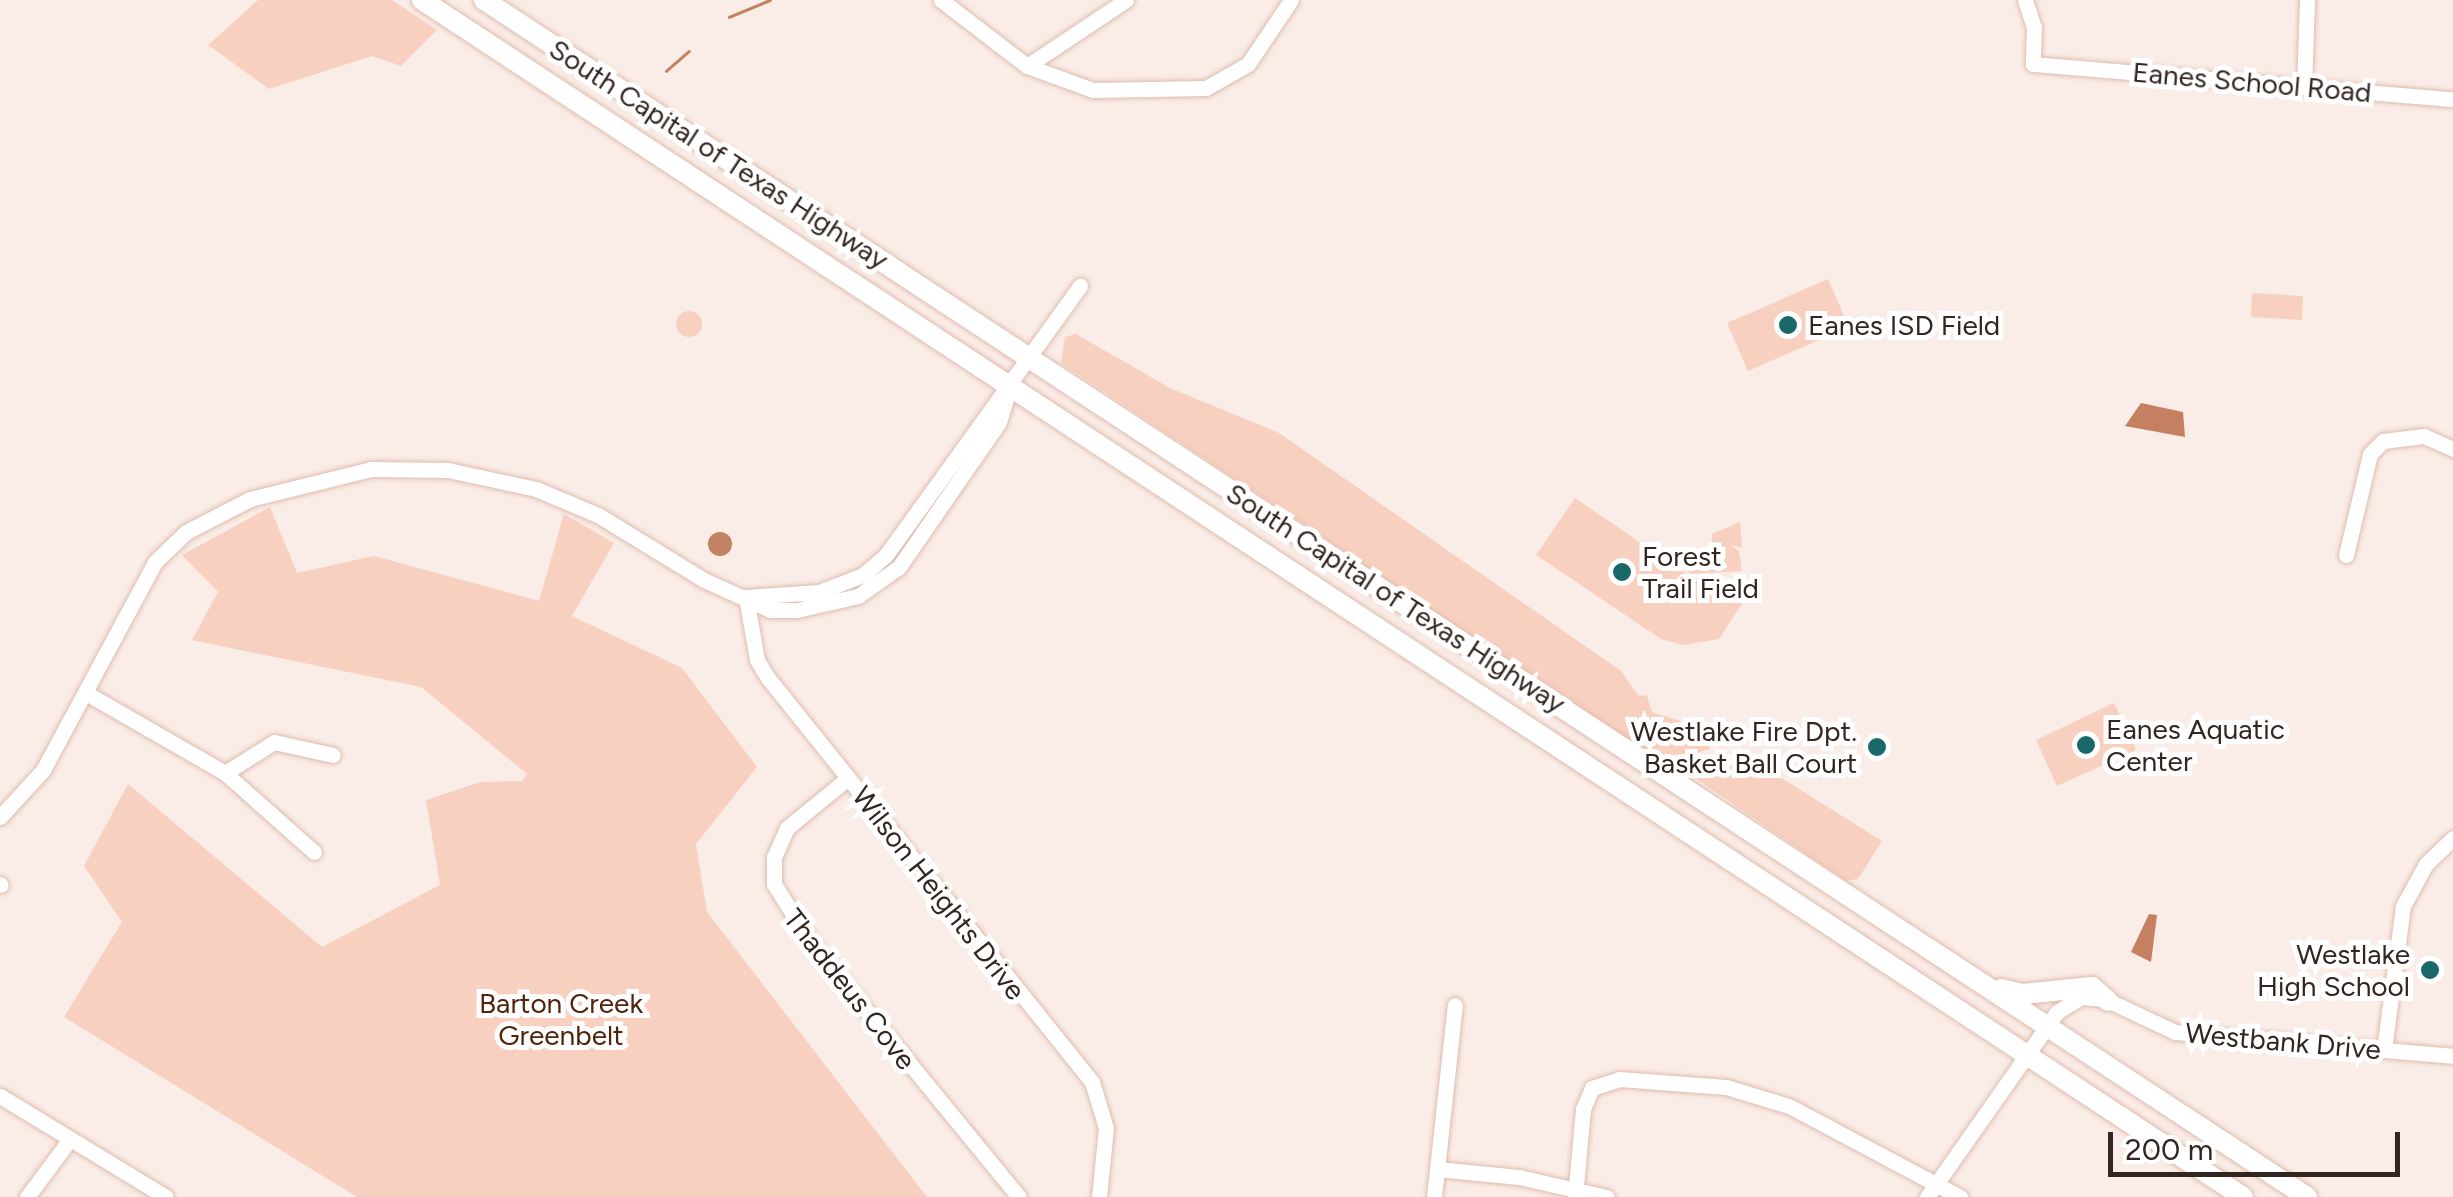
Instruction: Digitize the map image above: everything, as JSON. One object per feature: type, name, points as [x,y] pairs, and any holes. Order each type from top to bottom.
[{"type":"highway","name":"South Capital of Texas Highway","points":[[422,0],[2242,1197]]},
{"type":"highway","name":"South Capital of Texas Highway","points":[[484,0],[2307,1197]]},
{"type":"highway","points":[[1986,986],[2023,994],[2092,987],[2108,1001]]},
{"type":"street","points":[[941,0],[1026,66],[1092,90],[1206,88],[1248,64],[1291,0]]},
{"type":"street","points":[[1026,66],[1126,0]]},
{"type":"street","name":"Eanes School Road","points":[[2025,0],[2034,27],[2033,64],[2453,99]]},
{"type":"street","points":[[2304,86],[2307,0]]},
{"type":"street","points":[[0,818],[43,770],[170,545],[250,499],[371,469],[448,470],[536,489],[598,515],[704,580],[770,610],[798,610],[876,587],[938,516],[999,422],[1010,386],[1080,286]]},
{"type":"street","points":[[2346,554],[2370,454],[2384,441],[2424,436],[2453,449]]},
{"type":"street","name":"Wilson Heights Drive","points":[[746,597],[757,660],[1092,1082],[1106,1128],[1099,1197]]},
{"type":"street","points":[[86,692],[224,773],[314,852]]},
{"type":"street","points":[[224,773],[274,742],[333,754]]},
{"type":"street","name":"Thaddeus Cove","points":[[848,778],[797,818],[778,843],[772,871],[781,900],[1019,1197]]},
{"type":"street","points":[[2384,1050],[2403,906],[2426,864],[2453,838]]},
{"type":"street","points":[[1930,1192],[2047,1026],[2081,997],[2108,1001]]},
{"type":"street","name":"Westbank Drive","points":[[2108,1001],[2176,1032],[2453,1056]]},
{"type":"street","points":[[1434,1197],[1455,1005]]},
{"type":"street","points":[[1575,1192],[1583,1110],[1592,1088],[1619,1079],[1726,1087],[1790,1106],[1930,1192],[1960,1197]]},
{"type":"street","points":[[0,1096],[166,1197]]},
{"type":"street","points":[[27,1197],[70,1139]]},
{"type":"street","points":[[1437,1168],[1607,1197]]},
{"type":"green space","points":[[258,0],[392,0],[437,30],[401,66],[372,56],[269,89],[208,45]]},
{"type":"green space","name":"Eanes ISD Field","points":[[1828,279],[1849,327],[1748,371],[1727,323]]},
{"type":"green space","points":[[2252,293],[2303,296],[2302,320],[2251,317]]},
{"type":"green space","points":[[689,311],[698,315],[702,324],[698,333],[689,337],[680,333],[676,324],[680,315]]},
{"type":"green space","points":[[1076,334],[1170,388],[1279,433],[1621,671],[1638,695],[1647,696],[1652,712],[1684,722],[1711,748],[1665,765],[1061,363],[1065,337]]},
{"type":"green space","name":"Forest Trail Field","points":[[1575,498],[1707,588],[1719,581],[1745,599],[1719,639],[1684,645],[1661,639],[1536,555]]},
{"type":"green space","name":"Barton Creek Greenbelt","points":[[270,507],[297,573],[374,556],[539,601],[564,514],[614,543],[572,616],[682,668],[757,767],[696,844],[707,912],[927,1197],[357,1197],[64,1017],[122,922],[84,866],[128,784],[322,947],[440,885],[426,800],[480,782],[522,781],[527,774],[421,687],[192,640],[218,592],[182,555]]},
{"type":"green space","points":[[1740,522],[1742,548],[1731,545],[1739,551],[1742,571],[1690,574],[1684,567],[1696,562],[1697,550],[1725,546],[1712,546],[1712,534]]},
{"type":"green space","name":"Eanes Aquatic Center","points":[[2114,703],[2136,750],[2057,786],[2036,740]]},
{"type":"green space","points":[[1697,760],[1761,765],[1882,841],[1858,879],[1846,881],[1688,773]]},
{"type":"shaded area","points":[[2141,403],[2183,412],[2185,437],[2125,426]]},
{"type":"shaded area","points":[[720,532],[729,535],[729,553],[720,556],[711,553],[708,544],[711,535]]},
{"type":"shaded area","points":[[2149,914],[2157,915],[2151,962],[2131,952]]},
{"type":"waterway","points":[[729,17],[770,0]]},
{"type":"waterway","points":[[666,71],[689,51]]},
{"type":"place","name":"Eanes ISD Field","points":[[1788,325]]},
{"type":"place","name":"Forest Trail Field","points":[[1622,572]]},
{"type":"place","name":"Eanes Aquatic Center","points":[[2086,745]]},
{"type":"place","name":"Westlake Fire Dpt. Basket Ball Court","points":[[1877,747]]},
{"type":"place","name":"Westlake High School","points":[[2430,970]]}]
